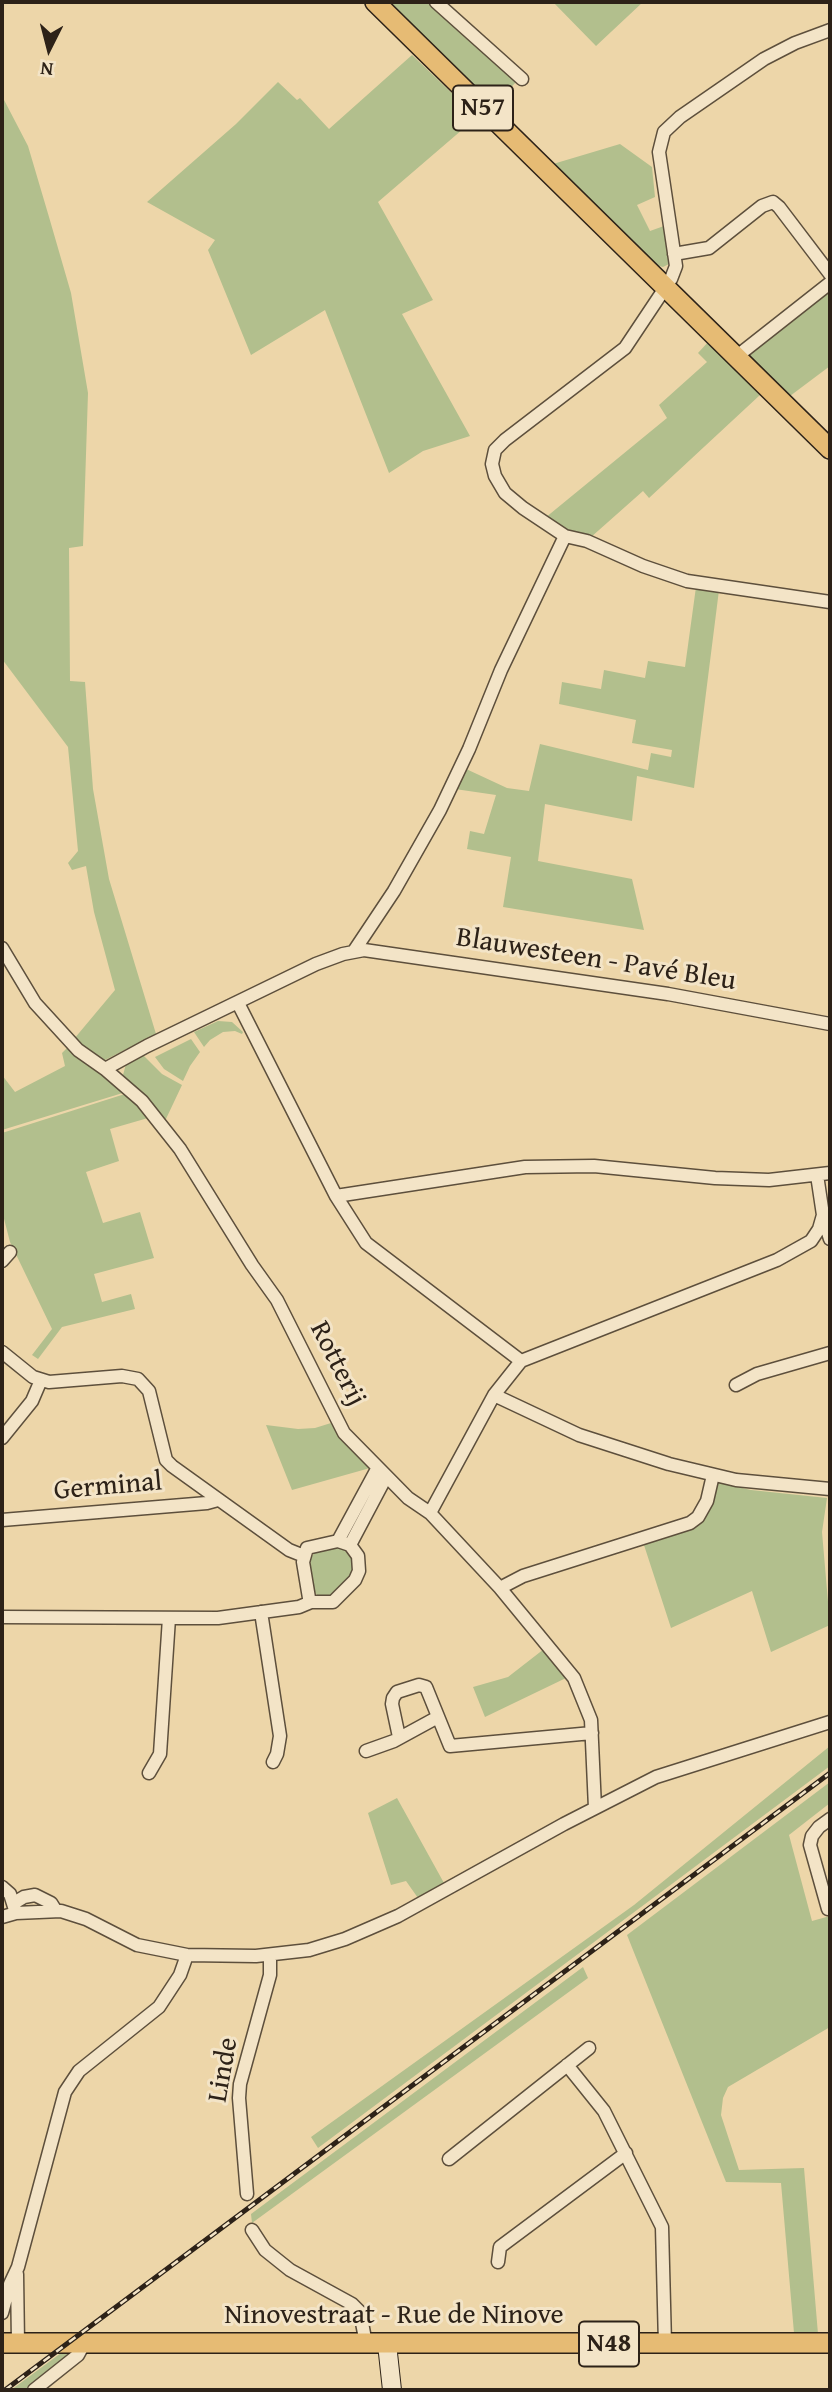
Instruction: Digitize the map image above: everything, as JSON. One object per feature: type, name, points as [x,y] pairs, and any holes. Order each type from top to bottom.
[{"type":"main road","name":"N57","points":[[375,2],[830,449]]},
{"type":"main road","name":"N48","points":[[10,2343],[84,2344]]},
{"type":"main road","name":"Ninovestraat - Rue de Ninove","points":[[84,2344],[830,2343]]},
{"type":"main road","points":[[387,2344],[393,2390]]},
{"type":"street","points":[[436,2],[522,79]]},
{"type":"street","points":[[830,30],[795,43],[764,59],[680,117],[664,132],[659,152],[676,266],[666,288],[625,348],[505,440],[495,450],[492,464],[495,476],[505,493],[565,536],[587,541],[643,566],[687,581],[830,602]]},
{"type":"street","points":[[674,254],[709,248],[762,206],[773,202],[830,274]]},
{"type":"street","points":[[736,357],[830,283]]},
{"type":"street","points":[[105,1069],[316,964],[354,951],[394,891],[440,810],[565,536]]},
{"type":"street","name":"Rotterij","points":[[2,948],[35,1003],[78,1051],[105,1069],[142,1101],[180,1149],[252,1265],[277,1300],[344,1433],[408,1498],[430,1513],[500,1588],[574,1678],[588,1710],[592,1733],[595,1808]]},
{"type":"street","name":"Blauwesteen - Pavé Bleu","points":[[354,951],[387,952],[588,981],[830,1024]]},
{"type":"street","points":[[238,1003],[336,1196],[366,1243],[521,1361]]},
{"type":"street","points":[[336,1196],[525,1167],[594,1166],[728,1179],[769,1180],[824,1174],[823,1215],[819,1229],[811,1241],[777,1259],[521,1361],[494,1395],[430,1513]]},
{"type":"street","points":[[823,1215],[830,1239]]},
{"type":"street","points":[[2,1352],[33,1377],[41,1380],[32,1401],[2,1438]]},
{"type":"street","points":[[736,1385],[757,1374],[830,1353]]},
{"type":"street","name":"Germinal","points":[[41,1380],[49,1382],[122,1376],[138,1379],[150,1394],[166,1460],[289,1550],[304,1556]]},
{"type":"street","points":[[494,1395],[579,1435],[625,1451],[713,1475],[774,1485],[830,1489]]},
{"type":"street","points":[[344,1543],[382,1473]]},
{"type":"street","points":[[500,1588],[523,1576],[690,1523],[698,1517],[707,1501],[713,1475]]},
{"type":"street","name":"Germinal","points":[[2,1520],[218,1500]]},
{"type":"street","points":[[311,1602],[304,1556],[307,1548],[344,1543]]},
{"type":"street","points":[[2,1617],[218,1618],[299,1607],[311,1602],[333,1602],[355,1580],[359,1571],[358,1556],[344,1543]]},
{"type":"street","points":[[261,1612],[280,1736],[273,1762]]},
{"type":"street","points":[[149,1773],[160,1754],[169,1618]]},
{"type":"street","points":[[399,1737],[393,1698],[397,1692],[419,1685],[426,1687],[450,1746],[592,1733]]},
{"type":"street","points":[[366,1751],[438,1717]]},
{"type":"street","points":[[2,1917],[24,1897],[35,1895],[51,1903],[56,1911],[86,1919],[138,1945],[187,1955],[270,1955],[309,1950],[378,1925],[595,1808],[670,1771],[830,1722]]},
{"type":"street","points":[[828,1909],[810,1844],[819,1827],[830,1819]]},
{"type":"street","points":[[2,1888],[10,1894],[15,1908]]},
{"type":"street","points":[[17,2316],[2,2314],[18,2267],[65,2092],[79,2070],[159,2007],[180,1975],[187,1955]]},
{"type":"street","name":"Linde","points":[[247,2194],[240,2122],[240,2084],[270,1975],[270,1955]]},
{"type":"street","points":[[449,2159],[589,2048]]},
{"type":"street","points":[[567,2065],[604,2111],[662,2227],[665,2344]]},
{"type":"street","points":[[498,2262],[500,2246],[626,2153]]},
{"type":"street","points":[[252,2230],[265,2250],[282,2264],[352,2304],[360,2312],[366,2344]]},
{"type":"street","points":[[10,2343],[17,2316],[18,2267]]},
{"type":"street","points":[[34,2390],[78,2355],[84,2344]]},
{"type":"green space","points":[[386,2],[429,2],[517,81],[493,106]]},
{"type":"green space","points":[[553,2],[643,2],[596,46]]},
{"type":"green space","points":[[412,55],[477,117],[378,202],[433,300],[402,314],[470,436],[423,451],[389,473],[325,310],[251,355],[208,250],[215,240],[147,202],[236,124],[278,82],[297,100],[300,98],[329,129]]},
{"type":"green space","points":[[2,96],[28,146],[49,217],[71,293],[88,393],[83,546],[69,548],[70,681],[85,682],[93,789],[109,879],[156,1034],[105,1060],[93,1058],[74,1039],[115,990],[94,912],[86,866],[72,870],[68,863],[78,851],[68,747],[2,659]]},
{"type":"green space","points":[[620,144],[652,167],[655,197],[637,205],[650,231],[664,226],[669,264],[663,267],[656,265],[553,164]]},
{"type":"green space","points":[[830,289],[830,366],[790,396],[747,355]]},
{"type":"green space","points":[[709,341],[760,395],[649,498],[643,491],[590,538],[565,530],[545,518],[667,418],[659,405],[707,362],[698,353]]},
{"type":"green space","points":[[696,587],[719,590],[694,788],[637,776],[632,821],[545,804],[538,861],[632,879],[644,930],[503,907],[511,857],[467,849],[470,831],[484,834],[496,795],[455,789],[464,768],[507,788],[529,791],[540,744],[648,770],[651,753],[671,757],[672,750],[632,743],[636,720],[559,704],[562,682],[601,689],[604,670],[645,678],[648,661],[685,667]]},
{"type":"green space","points":[[218,1021],[232,1022],[243,1032],[223,1032],[204,1047],[194,1032]]},
{"type":"green space","points":[[191,1039],[200,1052],[183,1081],[164,1069],[155,1057]]},
{"type":"green space","points":[[69,1046],[126,1092],[2,1130],[2,1075],[15,1092],[65,1066],[62,1053]]},
{"type":"green space","points":[[143,1055],[162,1074],[182,1085],[165,1121],[127,1083],[123,1075],[126,1064]]},
{"type":"green space","points":[[128,1093],[148,1118],[110,1129],[119,1161],[86,1172],[103,1223],[140,1212],[154,1258],[94,1274],[102,1302],[131,1294],[135,1309],[62,1327],[38,1359],[32,1355],[52,1329],[10,1242],[2,1211],[2,1133]]},
{"type":"green space","points":[[331,1423],[352,1451],[367,1462],[370,1468],[292,1490],[266,1425],[298,1429]]},
{"type":"green space","points":[[716,1482],[751,1490],[827,1498],[822,1532],[830,1625],[771,1652],[752,1591],[671,1628],[643,1542],[696,1525]]},
{"type":"green space","points":[[340,1546],[352,1553],[353,1573],[346,1583],[329,1597],[318,1596],[313,1590],[310,1559],[316,1551]]},
{"type":"green space","points":[[544,1649],[566,1678],[485,1717],[473,1687],[508,1677]]},
{"type":"green space","points":[[830,1746],[830,1766],[318,2148],[311,2137],[634,1905]]},
{"type":"green space","points":[[830,1782],[830,1803],[789,1835],[812,1921],[830,1916],[830,2027],[728,2087],[723,2098],[721,2115],[739,2170],[804,2168],[818,2334],[794,2333],[781,2183],[726,2182],[627,1935]]},
{"type":"green space","points":[[397,1798],[444,1883],[418,1898],[406,1881],[391,1885],[368,1813]]},
{"type":"green space","points":[[583,1967],[588,1978],[252,2223],[251,2214]]},
{"type":"green space","points":[[65,2350],[70,2353],[27,2390],[11,2390]]},
{"type":"railway","points":[[5,2390],[830,1773]]}]
